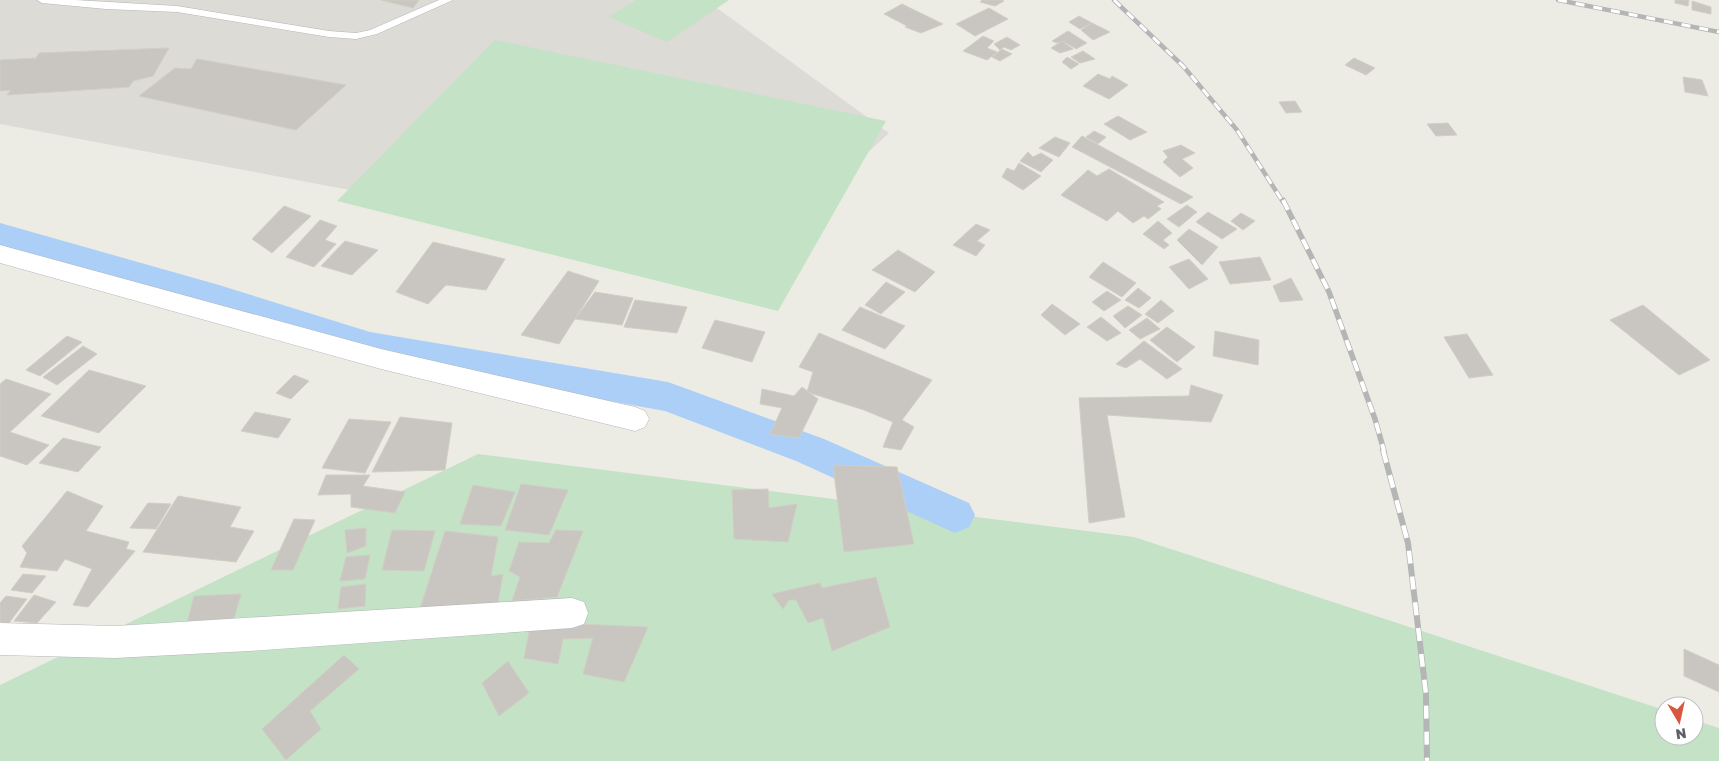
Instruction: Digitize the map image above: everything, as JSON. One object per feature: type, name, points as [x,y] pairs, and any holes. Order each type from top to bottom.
[{"type":"street","points":[[0,254],[381,359],[635,419]]},
{"type":"street","points":[[0,639],[116,642],[269,634],[572,613]]},
{"type":"lane","points":[[42,0],[106,6],[177,9],[329,34],[356,36],[373,32],[448,0]]},
{"type":"shaded area","points":[[0,0],[706,0],[889,133],[747,265],[0,124]]},
{"type":"green space","points":[[636,0],[729,0],[667,42],[609,17]]},
{"type":"green space","points":[[495,40],[886,121],[778,311],[337,201]]},
{"type":"green space","points":[[478,454],[1134,537],[1654,707],[1654,746],[1704,746],[1704,723],[1719,728],[1719,761],[0,761],[0,685]]},
{"type":"building","points":[[381,0],[419,0],[413,8]]},
{"type":"building","points":[[982,0],[1004,1],[995,6],[980,2]]},
{"type":"building","points":[[1675,0],[1689,0],[1688,6],[1675,3]]},
{"type":"building","points":[[1692,1],[1711,7],[1711,14],[1692,10]]},
{"type":"building","points":[[902,4],[943,24],[921,33],[905,27],[907,26],[884,14]]},
{"type":"building","points":[[989,8],[1008,19],[975,36],[956,24]]},
{"type":"building","points":[[1079,16],[1092,23],[1080,29],[1069,22]]},
{"type":"building","points":[[1092,23],[1110,32],[1093,40],[1081,30]]},
{"type":"building","points":[[1068,31],[1087,43],[1076,49],[1063,41],[1057,43],[1052,41]]},
{"type":"building","points":[[983,36],[994,41],[987,48],[997,52],[987,60],[963,51]]},
{"type":"building","points":[[1007,37],[1020,45],[1011,50],[1004,47],[1000,50],[994,44]]},
{"type":"building","points":[[1062,41],[1073,49],[1060,53],[1051,48]]},
{"type":"building","points":[[169,48],[153,76],[133,81],[129,87],[7,95],[11,90],[0,91],[0,60],[36,58],[39,53]]},
{"type":"building","points":[[1002,49],[1012,54],[1000,61],[992,57]]},
{"type":"building","points":[[1083,51],[1095,59],[1080,63],[1071,57]]},
{"type":"building","points":[[1067,57],[1079,64],[1071,69],[1062,62]]},
{"type":"building","points":[[1354,58],[1375,68],[1366,75],[1345,65]]},
{"type":"building","points":[[197,59],[346,85],[296,130],[139,96],[175,68],[191,69]]},
{"type":"building","points":[[1098,74],[1110,79],[1112,76],[1128,85],[1109,99],[1083,86]]},
{"type":"building","points":[[1683,77],[1702,80],[1708,96],[1685,92]]},
{"type":"building","points":[[1295,101],[1302,112],[1286,113],[1279,102]]},
{"type":"building","points":[[1118,116],[1147,132],[1130,140],[1104,124]]},
{"type":"building","points":[[1448,123],[1457,135],[1436,136],[1427,124]]},
{"type":"building","points":[[1094,131],[1106,137],[1098,144],[1086,137]]},
{"type":"building","points":[[1082,136],[1193,197],[1181,204],[1072,147]]},
{"type":"building","points":[[1055,137],[1070,143],[1059,157],[1039,148]]},
{"type":"building","points":[[1181,145],[1195,153],[1182,159],[1193,168],[1180,177],[1163,162],[1168,157],[1163,151]]},
{"type":"building","points":[[1028,152],[1033,157],[1041,153],[1053,160],[1041,172],[1020,161]]},
{"type":"building","points":[[1019,163],[1041,176],[1023,190],[1002,177],[1007,168],[1014,171]]},
{"type":"building","points":[[1109,169],[1164,202],[1157,206],[1161,209],[1148,219],[1144,216],[1133,223],[1118,211],[1107,221],[1061,195],[1088,170],[1097,176]]},
{"type":"building","points":[[1187,205],[1197,212],[1179,227],[1167,219]]},
{"type":"building","points":[[284,206],[311,216],[272,253],[252,239]]},
{"type":"building","points":[[1208,212],[1237,229],[1222,239],[1196,222]]},
{"type":"building","points":[[1241,213],[1255,221],[1243,230],[1231,221]]},
{"type":"building","points":[[320,220],[337,226],[325,240],[336,244],[314,267],[286,257]]},
{"type":"building","points":[[1158,221],[1172,233],[1163,240],[1169,245],[1164,249],[1143,234]]},
{"type":"building","points":[[976,224],[990,230],[977,241],[985,245],[976,256],[953,245]]},
{"type":"building","points":[[1189,229],[1218,247],[1202,265],[1177,240]]},
{"type":"building","points":[[345,241],[378,250],[352,275],[321,266]]},
{"type":"building","points":[[433,242],[505,259],[486,290],[446,285],[428,304],[396,292]]},
{"type":"building","points":[[898,250],[935,272],[915,292],[872,270]]},
{"type":"building","points":[[1260,257],[1271,280],[1230,284],[1219,262]]},
{"type":"building","points":[[1189,259],[1208,279],[1189,289],[1169,267]]},
{"type":"building","points":[[1103,262],[1136,283],[1122,297],[1089,277]]},
{"type":"building","points":[[568,271],[599,281],[559,344],[521,335]]},
{"type":"building","points":[[1291,278],[1303,300],[1280,302],[1273,286]]},
{"type":"building","points":[[886,282],[905,292],[881,314],[865,305]]},
{"type":"building","points":[[1138,288],[1151,298],[1139,308],[1125,300]]},
{"type":"building","points":[[1107,291],[1121,300],[1104,311],[1092,302]]},
{"type":"building","points":[[595,292],[633,298],[622,325],[575,319]]},
{"type":"building","points":[[635,300],[687,307],[677,333],[624,327]]},
{"type":"building","points":[[1161,300],[1174,311],[1158,323],[1145,314]]},
{"type":"building","points":[[1052,304],[1080,324],[1065,335],[1041,315]]},
{"type":"building","points":[[1643,305],[1710,360],[1679,375],[1610,320]]},
{"type":"building","points":[[1128,306],[1142,315],[1125,328],[1113,316]]},
{"type":"building","points":[[860,307],[905,326],[885,349],[842,330]]},
{"type":"building","points":[[1101,317],[1121,333],[1107,341],[1087,327]]},
{"type":"building","points":[[1147,318],[1160,329],[1140,339],[1129,330]]},
{"type":"building","points":[[715,320],[765,332],[752,362],[702,348]]},
{"type":"building","points":[[1167,327],[1195,347],[1177,362],[1150,340]]},
{"type":"building","points":[[1215,331],[1259,340],[1258,365],[1213,356]]},
{"type":"building","points":[[819,333],[932,380],[902,420],[914,427],[901,450],[883,447],[893,422],[864,410],[807,392],[813,372],[799,367]]},
{"type":"building","points":[[1467,334],[1493,375],[1469,378],[1444,337]]},
{"type":"building","points":[[67,336],[82,342],[40,376],[26,370]]},
{"type":"building","points":[[1144,341],[1182,369],[1167,379],[1140,359],[1126,368],[1116,364]]},
{"type":"building","points":[[83,346],[97,354],[57,385],[43,377]]},
{"type":"building","points":[[89,370],[146,386],[99,433],[41,416]]},
{"type":"building","points":[[294,375],[309,381],[291,399],[276,393]]},
{"type":"building","points":[[6,379],[51,394],[10,432],[49,445],[27,465],[0,456],[0,384]]},
{"type":"building","points":[[1191,385],[1223,395],[1211,422],[1107,415],[1125,517],[1089,523],[1079,398],[1189,396]]},
{"type":"building","points":[[802,387],[818,399],[799,438],[770,434],[782,408],[760,404],[762,389],[794,396]]},
{"type":"building","points":[[255,412],[291,419],[278,438],[241,431]]},
{"type":"building","points":[[400,417],[452,423],[445,470],[372,472]]},
{"type":"building","points":[[349,419],[391,422],[365,473],[322,468]]},
{"type":"building","points":[[63,438],[101,447],[78,472],[39,463]]},
{"type":"building","points":[[833,465],[897,467],[914,544],[844,552]]},
{"type":"building","points":[[326,475],[370,475],[363,486],[405,492],[395,513],[351,507],[351,494],[318,495]]},
{"type":"building","points":[[521,484],[568,490],[549,535],[505,530]]},
{"type":"building","points":[[473,485],[515,492],[501,526],[460,524]]},
{"type":"building","points":[[768,489],[769,508],[797,504],[788,542],[734,539],[732,490]]},
{"type":"building","points":[[67,491],[103,506],[86,531],[129,542],[126,549],[135,551],[88,607],[73,605],[92,569],[65,559],[57,571],[20,567],[27,553],[22,546]]},
{"type":"building","points":[[178,496],[241,507],[230,527],[254,531],[236,562],[143,552]]},
{"type":"building","points":[[148,503],[171,504],[156,529],[130,528]]},
{"type":"building","points":[[294,519],[315,520],[293,570],[271,570]]},
{"type":"building","points":[[366,528],[366,546],[347,553],[345,530]]},
{"type":"building","points":[[392,530],[435,531],[424,571],[382,570]]},
{"type":"building","points":[[556,530],[583,531],[557,597],[512,601],[520,577],[509,571],[519,542],[549,543]]},
{"type":"building","points":[[445,531],[498,537],[491,576],[503,574],[497,608],[418,615]]},
{"type":"building","points":[[370,555],[365,579],[340,581],[346,557]]},
{"type":"building","points":[[23,574],[46,576],[32,593],[11,590]]},
{"type":"building","points":[[876,577],[890,627],[832,651],[823,618],[808,623],[796,600],[789,600],[783,609],[772,594],[820,583],[822,588]]},
{"type":"building","points":[[366,584],[365,606],[338,609],[341,587]]},
{"type":"building","points":[[241,594],[233,622],[187,623],[194,596]]},
{"type":"building","points":[[34,595],[56,602],[37,623],[14,621]]},
{"type":"building","points":[[6,596],[27,599],[9,623],[0,622],[0,603]]},
{"type":"building","points":[[531,622],[648,627],[624,682],[583,674],[593,638],[563,639],[558,664],[524,658]]},
{"type":"building","points":[[1684,649],[1719,665],[1719,692],[1684,676]]},
{"type":"building","points":[[344,655],[359,669],[310,711],[321,729],[286,760],[262,729]]},
{"type":"building","points":[[508,661],[529,693],[499,716],[482,683]]},
{"type":"waterway","points":[[0,234],[219,297],[370,345],[668,397],[810,450],[955,515]]},
{"type":"railway","points":[[1114,0],[1183,66],[1237,130],[1283,202]]},
{"type":"railway","points":[[1558,0],[1719,32]]},
{"type":"railway","points":[[1283,200],[1329,292],[1375,419],[1384,451]]},
{"type":"railway","points":[[1383,450],[1408,543],[1426,694],[1427,761]]}]
